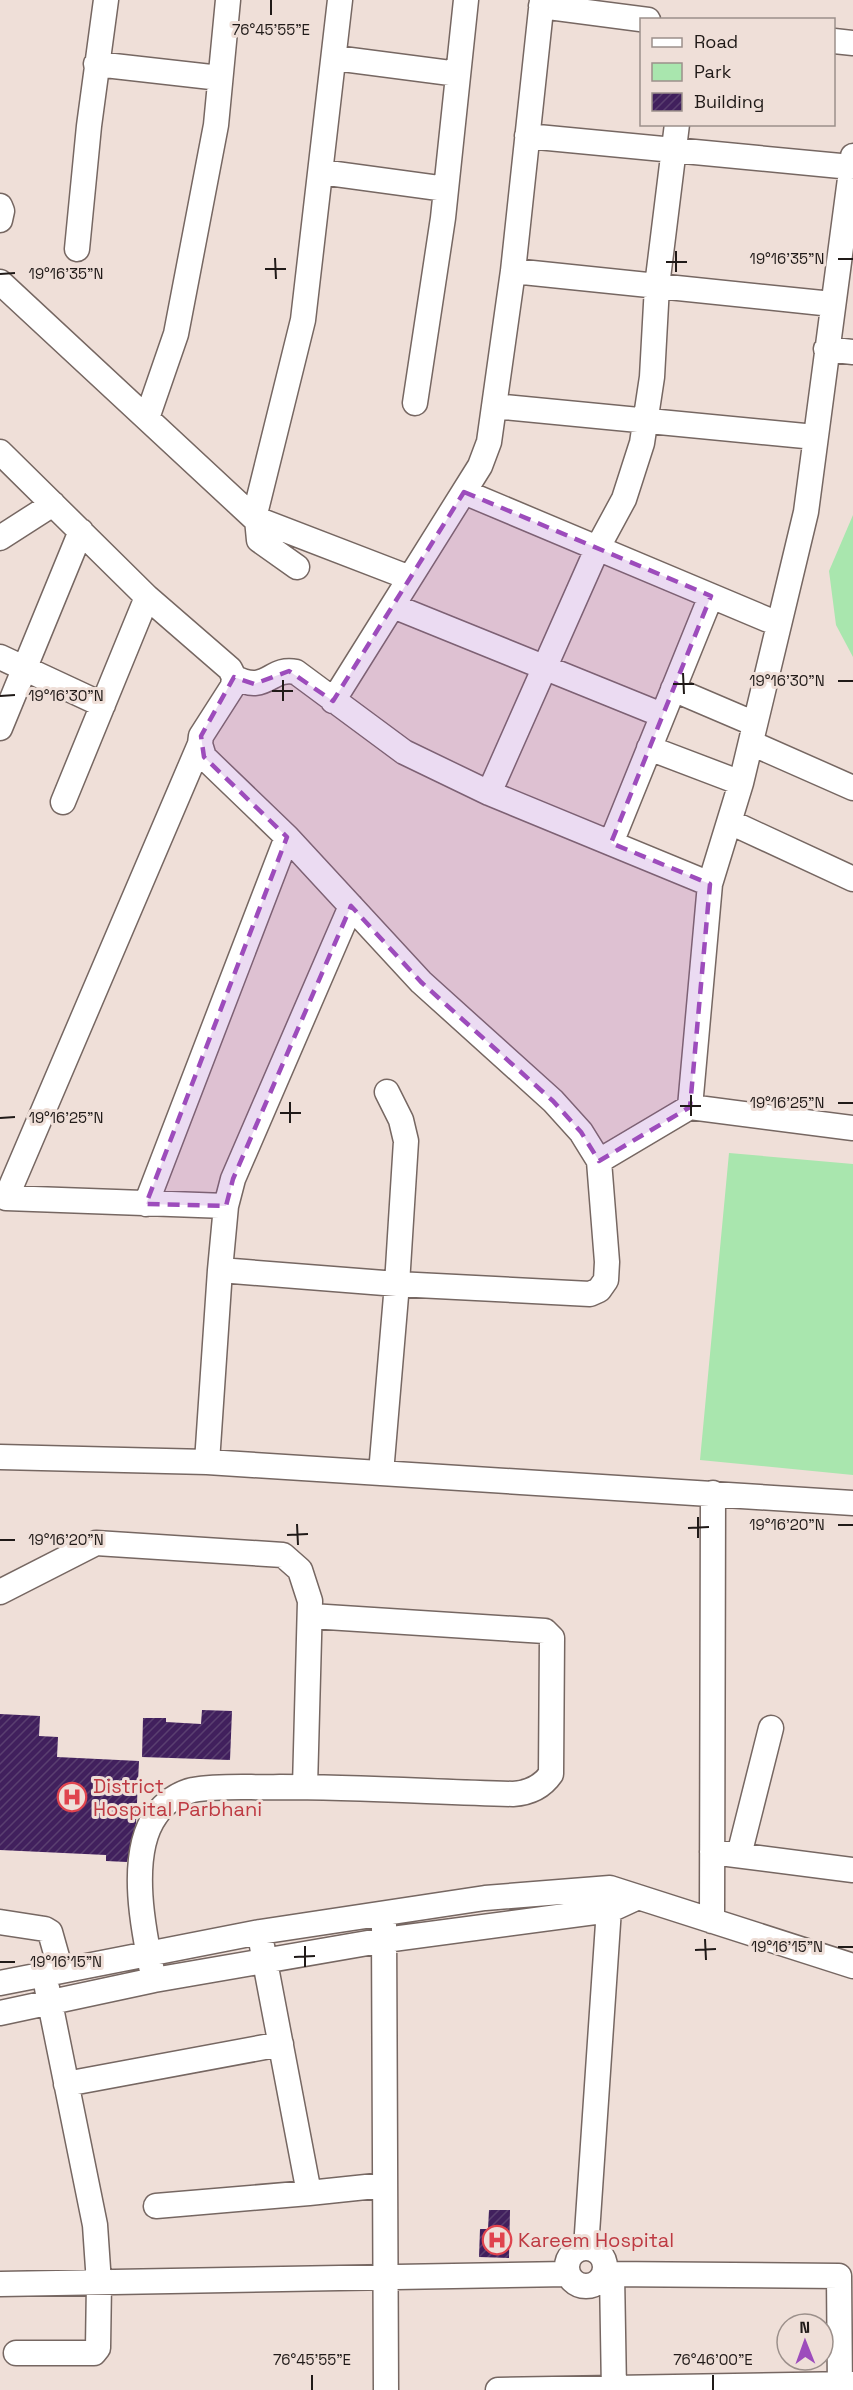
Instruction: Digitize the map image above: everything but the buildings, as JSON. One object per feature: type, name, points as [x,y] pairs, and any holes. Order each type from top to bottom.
[{"type":"street","points":[[77,249],[96,64],[106,0]]},
{"type":"street","points":[[147,418],[176,333],[216,125],[228,0]]},
{"type":"street","points":[[297,567],[260,540],[255,519],[303,320],[340,0]]},
{"type":"street","points":[[415,403],[435,283],[466,0]]},
{"type":"street","points":[[333,701],[480,466],[489,442],[513,270],[541,3],[640,19]]},
{"type":"street","points":[[835,41],[853,43]]},
{"type":"street","points":[[335,58],[458,74]]},
{"type":"street","points":[[96,64],[220,78]]},
{"type":"street","points":[[489,793],[598,547],[624,500],[647,421],[657,286],[676,126]]},
{"type":"street","points":[[527,136],[674,151],[852,162],[841,290],[826,349],[806,512],[741,783],[710,884],[690,1107]]},
{"type":"street","points":[[321,172],[446,189]]},
{"type":"street","points":[[0,206],[2,211],[0,220]]},
{"type":"street","points":[[513,270],[657,286],[841,290]]},
{"type":"street","points":[[0,282],[255,519],[410,578]]},
{"type":"street","points":[[826,349],[853,352]]},
{"type":"street","points":[[494,406],[815,437]]},
{"type":"street","points":[[0,452],[147,597],[230,669],[234,677],[233,686],[201,736],[200,744],[6,1198],[226,1206]]},
{"type":"street","points":[[464,492],[778,624]]},
{"type":"street","points":[[0,538],[53,504]]},
{"type":"street","points":[[0,728],[81,531]]},
{"type":"street","points":[[611,843],[711,596]]},
{"type":"street","points":[[63,802],[147,597]]},
{"type":"street","points":[[393,606],[662,715]]},
{"type":"street","points":[[0,657],[103,705]]},
{"type":"street","points":[[234,677],[254,684],[266,682],[281,672],[296,672],[404,752],[489,793],[710,884]]},
{"type":"street","points":[[673,688],[853,788]]},
{"type":"street","points":[[200,744],[204,757],[287,837],[421,982],[553,1101],[581,1132],[599,1161],[607,1262],[606,1280],[599,1290],[590,1294],[397,1284],[220,1269]]},
{"type":"street","points":[[649,748],[741,783]]},
{"type":"street","points":[[730,822],[853,879]]},
{"type":"street","points":[[146,1204],[287,837]]},
{"type":"street","points":[[207,1462],[220,1269],[226,1206],[232,1179],[351,906]]},
{"type":"street","points":[[381,1473],[406,1141],[401,1120],[387,1092]]},
{"type":"street","points":[[599,1161],[690,1107],[853,1128]]},
{"type":"street","points":[[0,1457],[207,1462],[853,1503]]},
{"type":"street","points":[[711,1921],[713,1493]]},
{"type":"street","points":[[0,1592],[96,1543],[283,1555],[300,1570],[305,1580],[311,1616],[306,1787]]},
{"type":"street","points":[[154,1980],[148,1954],[139,1876],[147,1829],[156,1814],[180,1795],[194,1790],[306,1787],[527,1793],[547,1780],[553,1767],[552,1638],[550,1633],[311,1616]]},
{"type":"street","points":[[739,1855],[771,1728]]},
{"type":"street","points":[[712,1852],[853,1870]]},
{"type":"street","points":[[0,1983],[260,1932],[485,1898],[636,1898],[853,1966]]},
{"type":"street","points":[[485,1898],[488,1926]]},
{"type":"street","points":[[0,2013],[154,1980],[385,1940],[488,1926],[610,1899]]},
{"type":"street","points":[[586,2248],[610,1899]]},
{"type":"street","points":[[384,1914],[386,2390]]},
{"type":"street","points":[[0,1922],[45,1929],[50,1932],[53,1972],[49,2002],[95,2226],[99,2283],[98,2348],[94,2353],[16,2353]]},
{"type":"street","points":[[260,1932],[309,2193]]},
{"type":"street","points":[[66,2084],[280,2044]]},
{"type":"street","points":[[156,2206],[385,2186]]},
{"type":"street","points":[[498,2390],[614,2389],[844,2386],[846,2276],[608,2274],[591,2286],[581,2286],[573,2282],[568,2274],[567,2265],[570,2256],[586,2248],[596,2250],[602,2256],[608,2274],[614,2389]]},
{"type":"street","points":[[0,2284],[568,2274]]},
{"type":"highlighted area","points":[[464,492],[711,596],[611,843],[710,884],[690,1107],[599,1161],[581,1132],[553,1101],[421,982],[351,906],[233,1179],[226,1206],[146,1204],[287,837],[204,757],[201,736],[234,677],[254,684],[289,671],[333,701]]},
{"type":"green space","points":[[853,515],[853,657],[836,625],[829,571]]},
{"type":"green space","points":[[729,1153],[853,1164],[853,1475],[700,1460]]},
{"type":"place","name":"District Hospital Parbhani","points":[[72,1797]]},
{"type":"place","name":"Kareem Hospital","points":[[497,2240]]}]
